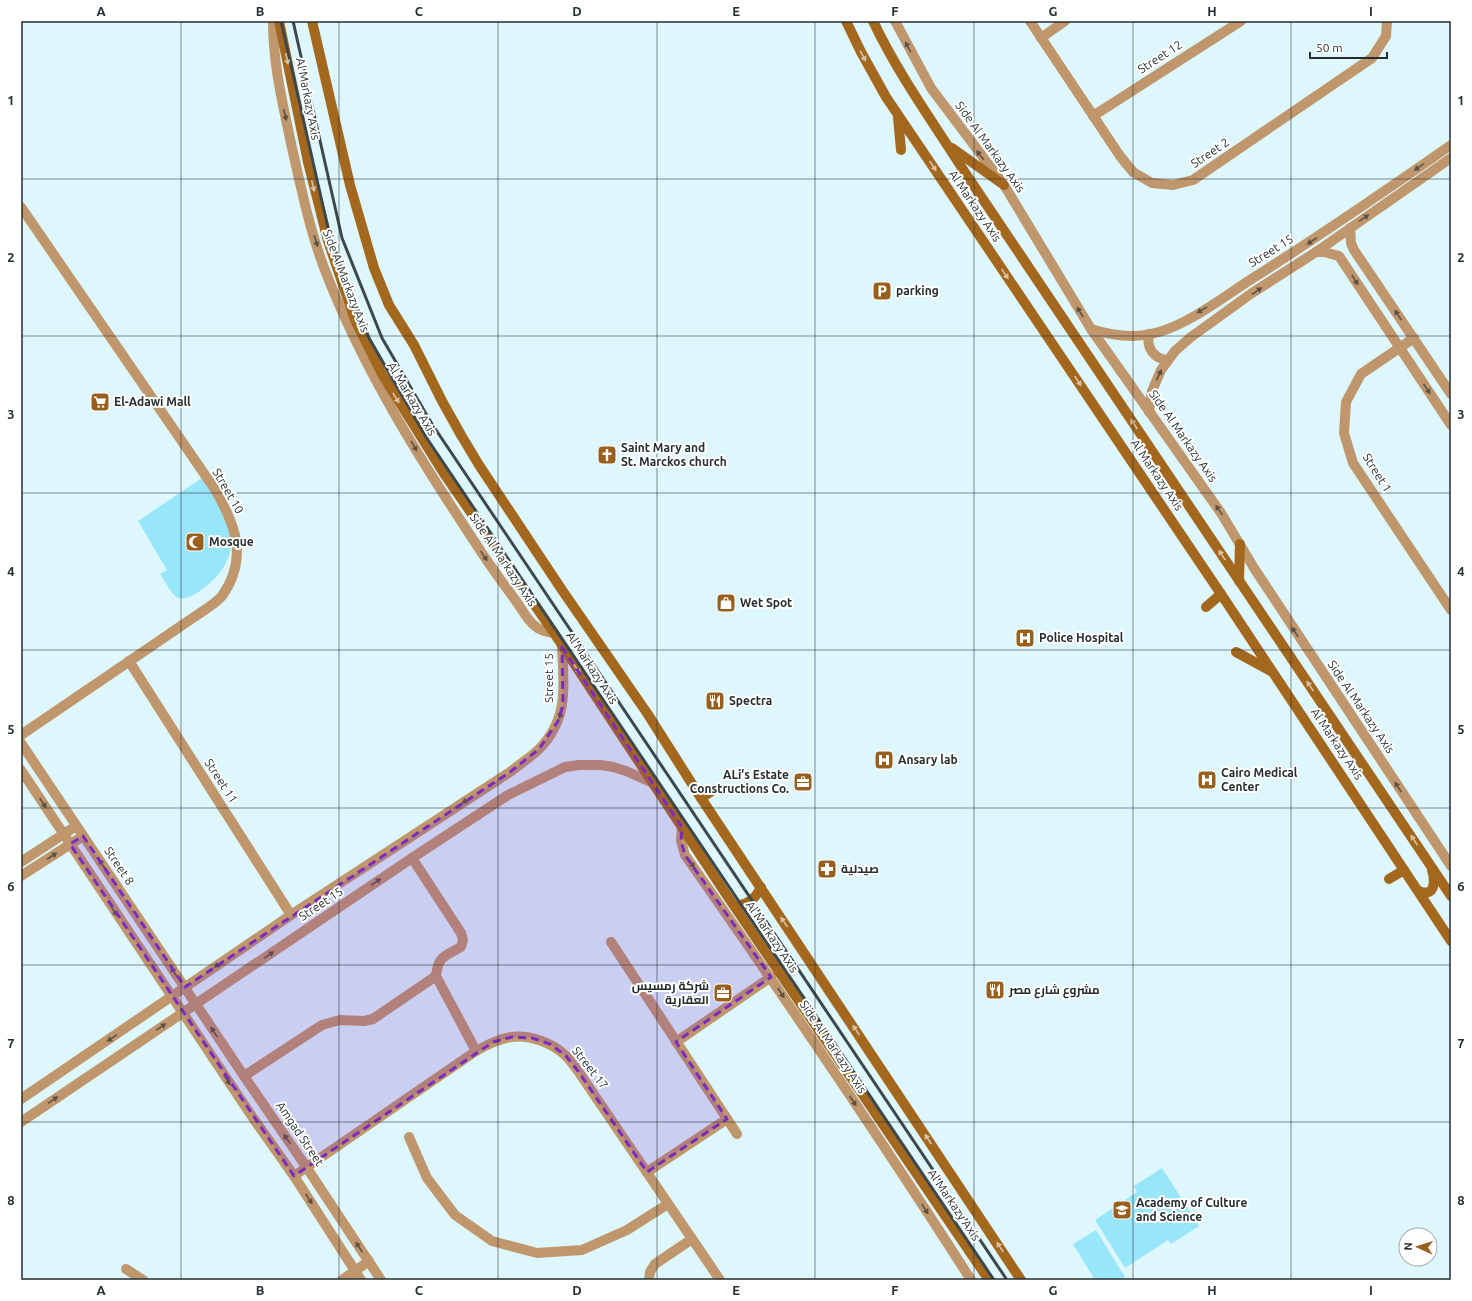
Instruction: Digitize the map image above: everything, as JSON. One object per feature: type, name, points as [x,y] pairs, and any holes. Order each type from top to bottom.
[{"type":"main road","name":"Al Markazy Axis","points":[[279,21],[322,223],[334,261],[358,326],[382,374],[426,446],[554,633],[726,894],[989,1280]]},
{"type":"main road","name":"Al Markazy Axis","points":[[312,21],[357,212],[374,268],[389,305],[404,328],[442,401],[480,465],[562,590],[647,713],[701,798],[1021,1280]]},
{"type":"main road","name":"Al Markazy Axis","points":[[846,21],[886,97],[1221,594],[1451,940]]},
{"type":"main road","name":"Al Markazy Axis","points":[[873,21],[883,42],[947,144],[1451,896]]},
{"type":"main road","points":[[898,115],[901,150]]},
{"type":"main road","points":[[947,144],[1004,186]]},
{"type":"main road","points":[[1239,581],[1240,544]]},
{"type":"main road","points":[[1206,607],[1221,594]]},
{"type":"main road","points":[[1236,652],[1273,672]]},
{"type":"main road","points":[[701,798],[715,789]]},
{"type":"main road","points":[[1419,891],[1429,891],[1434,885],[1434,878],[1429,863]]},
{"type":"main road","points":[[1388,879],[1404,870]]},
{"type":"main road","points":[[735,906],[749,902],[756,896],[761,887]]},
{"type":"main road","points":[[1451,925],[1451,934]]},
{"type":"street","name":"Side Al Markazy Axis","points":[[273,21],[274,60],[308,214],[322,263],[341,310],[360,350],[421,459],[484,555],[530,621],[540,630],[554,633]]},
{"type":"street","name":"Side Al Markazy Axis","points":[[895,21],[931,88],[1004,186],[1091,329],[1221,513],[1254,568],[1323,675],[1451,866]]},
{"type":"street","name":"Street 2","points":[[1030,21],[1120,156],[1133,172],[1152,183],[1173,186],[1193,180],[1372,58],[1386,36],[1387,21]]},
{"type":"street","points":[[1041,38],[1065,21]]},
{"type":"street","name":"Street 12","points":[[1093,116],[1241,21]]},
{"type":"street","name":"Street 15","points":[[1091,329],[1109,335],[1134,337],[1158,332],[1181,322],[1203,310],[1303,246],[1451,145]]},
{"type":"street","name":"Street 15","points":[[1149,412],[1152,391],[1161,370],[1175,351],[1191,337],[1252,293],[1316,252],[1451,158]]},
{"type":"street","points":[[1375,198],[1380,207]]},
{"type":"street","name":"Street 10","points":[[21,207],[214,488],[232,521],[237,543],[236,562],[230,581],[221,597],[21,735]]},
{"type":"street","points":[[1350,228],[1351,243],[1354,250],[1451,394]]},
{"type":"street","points":[[1316,252],[1324,252],[1339,256],[1451,425]]},
{"type":"street","points":[[1149,334],[1148,344],[1153,353],[1160,358],[1168,360]]},
{"type":"street","name":"Street 1","points":[[1414,338],[1361,374],[1346,402],[1344,433],[1353,463],[1451,610]]},
{"type":"street","name":"Street 15","points":[[21,1099],[291,915],[510,772],[539,749],[549,738],[558,721],[563,705],[564,689],[562,647]]},
{"type":"street","name":"Street 11","points":[[129,661],[291,915]]},
{"type":"street","name":"Street 8","points":[[21,743],[196,1004]]},
{"type":"street","name":"Street 15","points":[[21,1122],[412,858],[508,795],[565,767],[579,765],[600,765],[626,771],[653,783]]},
{"type":"street","points":[[21,770],[182,1013],[294,1176],[361,1280]]},
{"type":"street","points":[[21,862],[76,826]]},
{"type":"street","name":"Side Al Markazy Axis","points":[[682,827],[681,841],[685,855],[771,977],[892,1158],[971,1280]]},
{"type":"street","points":[[21,876],[83,836]]},
{"type":"street","points":[[412,858],[461,933],[463,940],[461,947],[441,958],[437,966],[436,976],[476,1051]]},
{"type":"street","points":[[611,942],[737,1134]]},
{"type":"street","points":[[244,1076],[322,1025],[340,1020],[364,1021],[373,1019],[436,976]]},
{"type":"street","points":[[676,1042],[771,977]]},
{"type":"street","name":"Amgad Street","points":[[196,1004],[381,1280]]},
{"type":"street","name":"Street 17","points":[[294,1176],[476,1051],[493,1042],[512,1037],[532,1038],[550,1044],[566,1056],[578,1071],[720,1280]]},
{"type":"street","points":[[647,1172],[727,1119]]},
{"type":"street","points":[[409,1137],[427,1178],[455,1215],[492,1241],[537,1253],[582,1250],[627,1230],[668,1204]]},
{"type":"street","points":[[649,1280],[650,1272],[655,1264],[692,1239]]},
{"type":"street","points":[[342,1280],[369,1261]]},
{"type":"street","points":[[126,1269],[143,1280]]},
{"type":"highlighted area","points":[[562,647],[682,827],[681,841],[685,855],[771,977],[676,1042],[727,1119],[647,1172],[578,1071],[566,1056],[550,1044],[532,1038],[512,1037],[493,1042],[294,1176],[70,844],[83,836],[185,987],[510,772],[539,749],[558,721],[563,705]]},
{"type":"shaded area","points":[[205,476],[227,517],[232,535],[232,544],[224,567],[214,579],[203,589],[190,597],[179,598],[171,592],[160,574],[167,570],[138,521]]},
{"type":"shaded area","points":[[1162,1168],[1199,1226],[1171,1244],[1168,1240],[1125,1268],[1095,1220],[1137,1192],[1134,1186]]},
{"type":"shaded area","points":[[1096,1230],[1125,1277],[1120,1280],[1095,1280],[1073,1244]]},
{"type":"railway","points":[[281,21],[330,237],[369,338],[426,437],[994,1280]]},
{"type":"railway","points":[[293,21],[342,238],[382,338],[432,424],[1007,1280]]},
{"type":"place","name":"parking","points":[[882,291]]},
{"type":"place","name":"El-Adawi Mall","points":[[100,402]]},
{"type":"place","name":"Saint Mary and St. Marckos church","points":[[607,455]]},
{"type":"place","name":"Mosque","points":[[195,542]]},
{"type":"place","name":"Wet Spot","points":[[726,603]]},
{"type":"place","name":"Police Hospital","points":[[1025,638]]},
{"type":"place","name":"Spectra","points":[[715,701]]},
{"type":"place","name":"Ansary lab","points":[[884,760]]},
{"type":"place","name":"Cairo Medical Center","points":[[1207,780]]},
{"type":"place","name":"ALi's Estate Constructions Co.","points":[[803,782]]},
{"type":"place","name":"صيدلية","points":[[827,869]]},
{"type":"place","name":"مشروع شارع مصر","points":[[995,990]]},
{"type":"place","name":"شركة رمسيس العقارية","points":[[723,993]]},
{"type":"place","name":"Academy of Culture and Science","points":[[1122,1210]]}]
